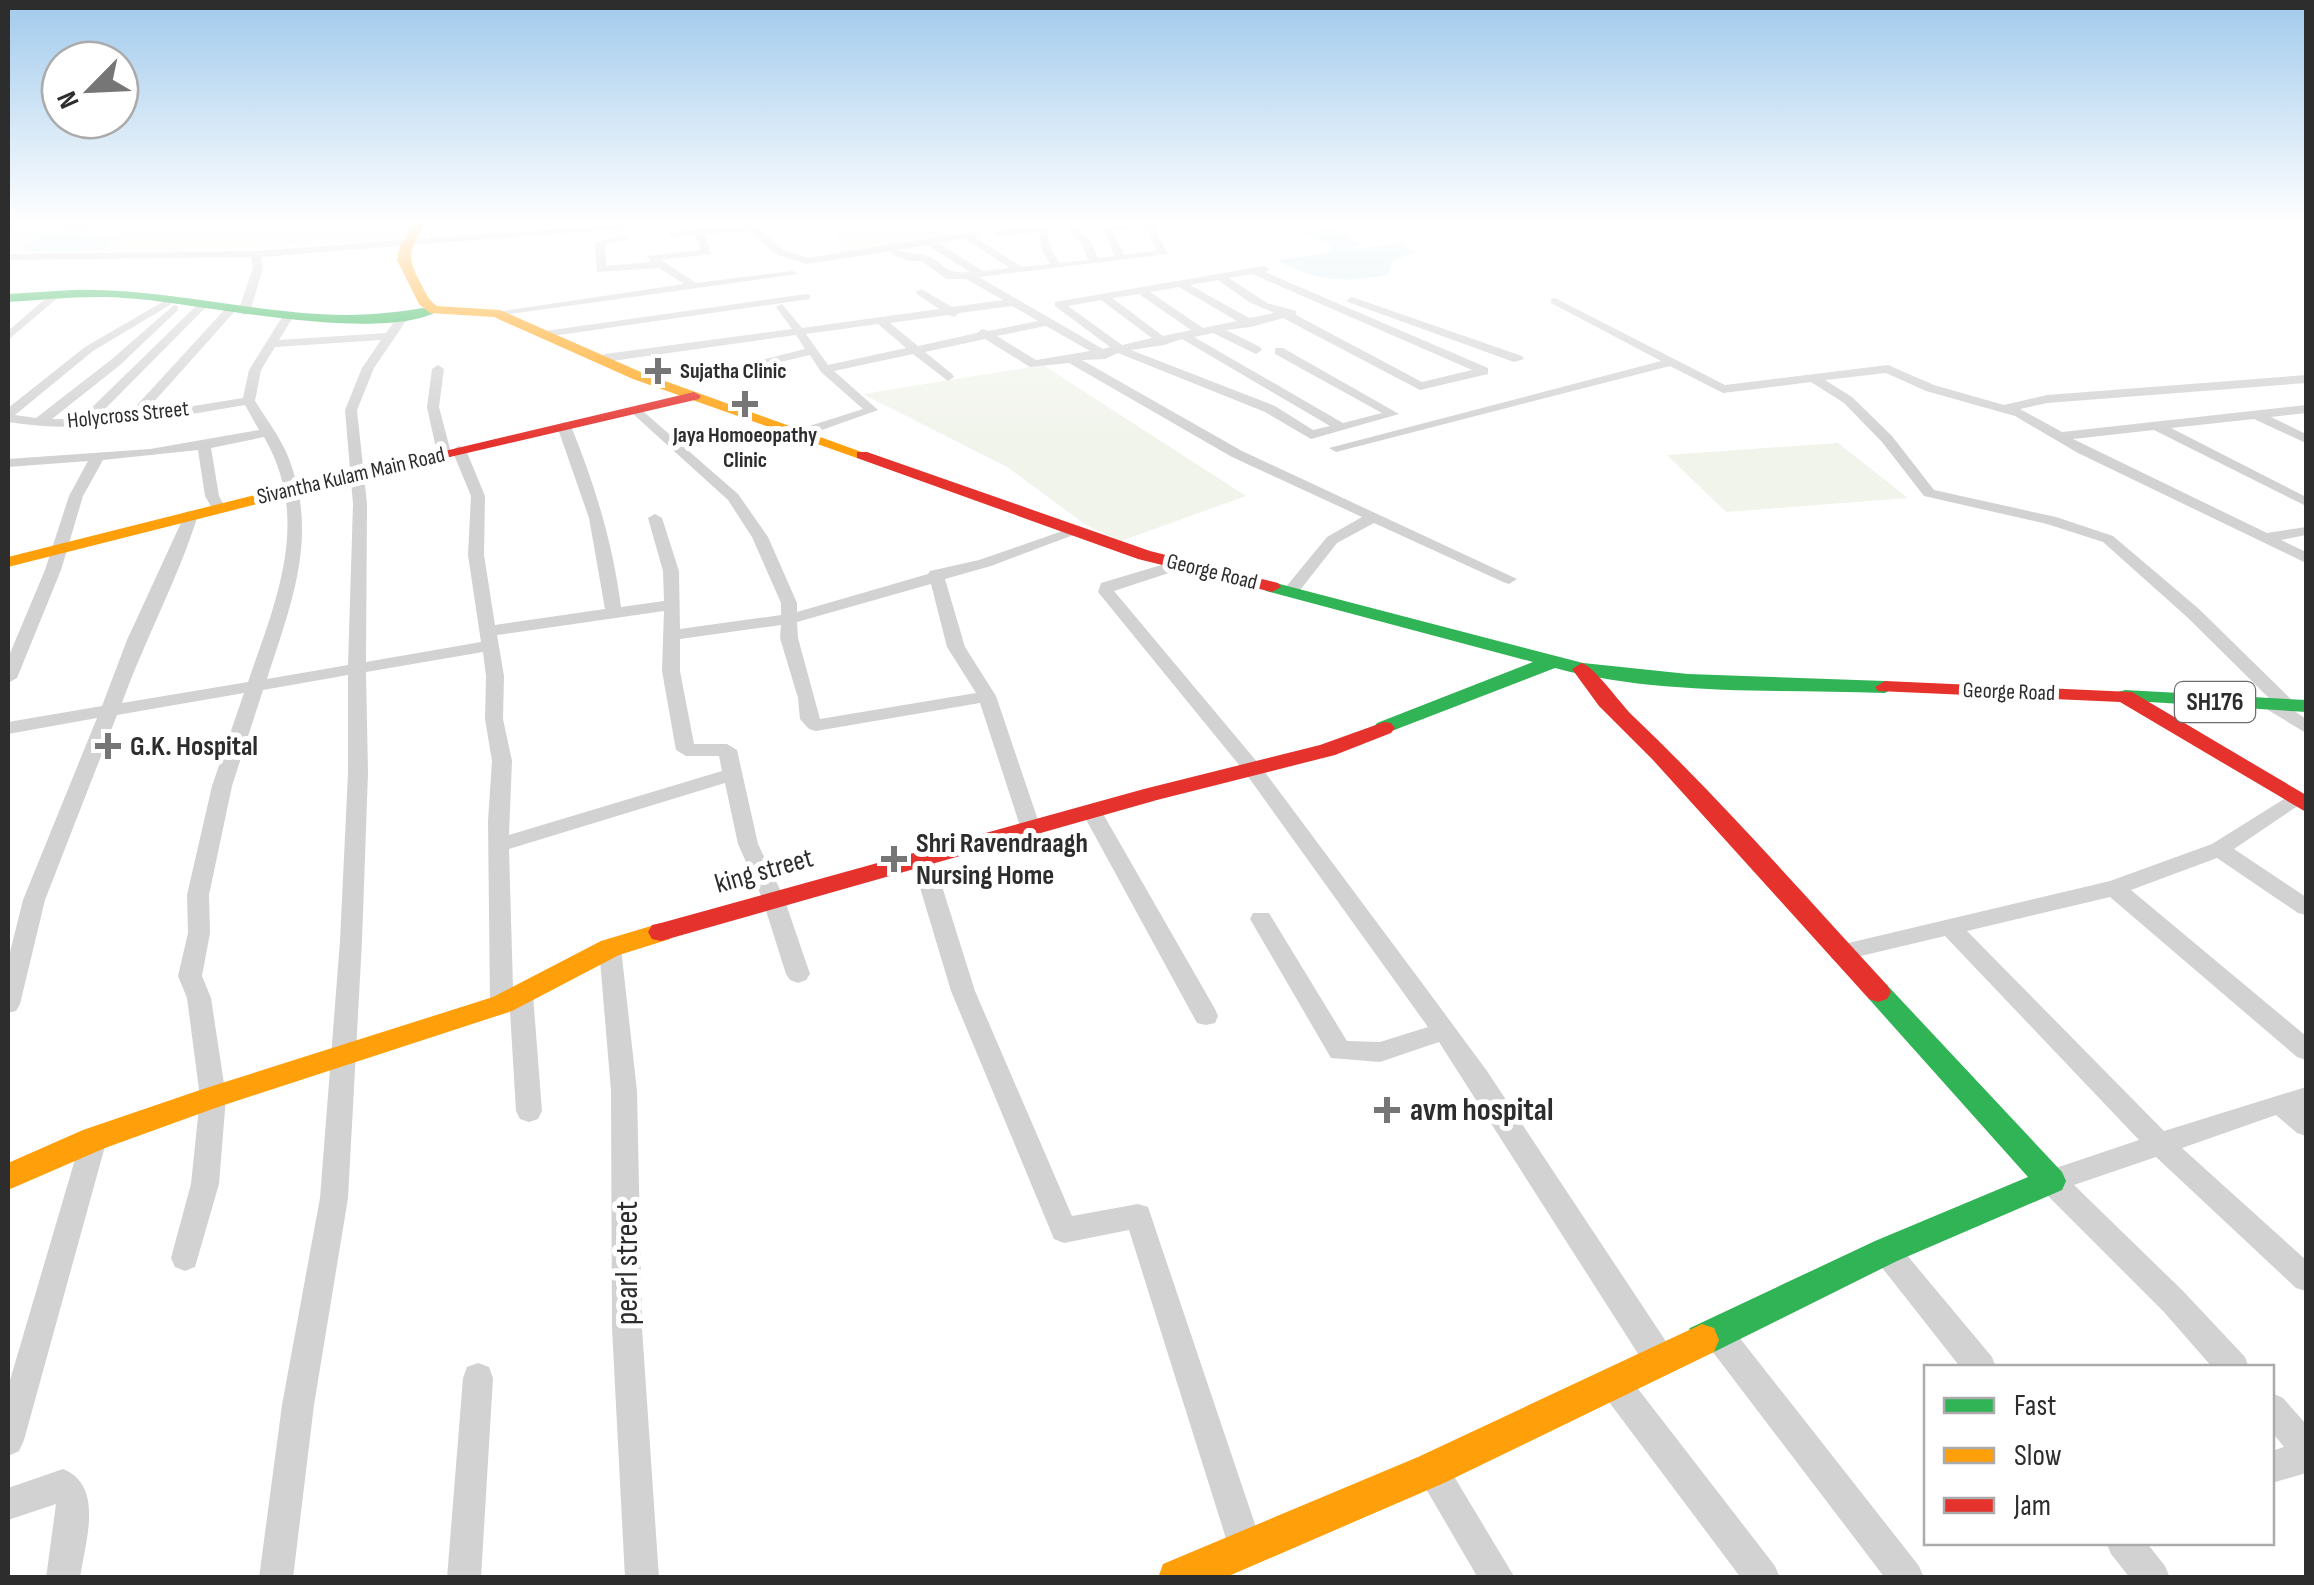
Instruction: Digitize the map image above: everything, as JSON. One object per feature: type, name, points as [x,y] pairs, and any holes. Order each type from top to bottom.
[{"type":"street","points":[[8,337],[54,297]]},
{"type":"street","name":"George Road","points":[[143,297],[286,319],[397,327],[434,310],[496,313],[605,358],[638,376],[1178,565],[1483,640],[1550,663],[1688,680],[2124,696]]},
{"type":"street","points":[[132,418],[237,311],[244,297]]},
{"type":"street","points":[[421,297],[434,310]]},
{"type":"street","points":[[496,313],[614,297]]},
{"type":"street","points":[[544,334],[806,297]]},
{"type":"street","points":[[929,297],[1034,364],[1123,351],[1357,298],[1518,359]]},
{"type":"street","points":[[1007,297],[1106,354]]},
{"type":"street","points":[[1164,342],[1104,297],[1059,304],[1123,351],[1270,408],[1310,435],[1392,414],[1278,351]]},
{"type":"street","points":[[1152,297],[1210,332],[1256,350]]},
{"type":"street","points":[[1204,297],[1251,324]]},
{"type":"street","points":[[1256,297],[1420,386],[1484,371],[1312,297]]},
{"type":"street","points":[[1555,301],[1724,389],[1888,369],[1930,388],[2004,409],[2306,558]]},
{"type":"street","points":[[86,420],[186,302]]},
{"type":"street","points":[[10,421],[89,348],[186,302]]},
{"type":"street","points":[[39,423],[186,302]]},
{"type":"street","points":[[825,369],[915,350],[1016,302]]},
{"type":"street","points":[[782,307],[825,369],[872,410],[805,432]]},
{"type":"street","points":[[185,1258],[205,1184],[213,1097],[199,998],[190,976],[199,934],[198,895],[222,786],[257,687],[295,559],[296,517],[291,489],[279,452],[248,401],[255,370],[286,319]]},
{"type":"street","points":[[605,358],[797,330],[882,322],[1048,322]]},
{"type":"street","points":[[882,322],[948,378]]},
{"type":"street","points":[[272,344],[397,327]]},
{"type":"street","points":[[276,1578],[298,1405],[334,1198],[352,940],[358,476],[351,410],[368,368],[397,327]]},
{"type":"street","points":[[1186,337],[1340,427]]},
{"type":"street","points":[[725,370],[814,350]]},
{"type":"street","points":[[1071,359],[1238,454],[1509,579]]},
{"type":"street","points":[[1336,448],[1672,362]]},
{"type":"street","points":[[438,369],[434,407],[452,452],[478,496],[476,555],[495,676],[494,720],[502,761],[499,845],[512,999],[529,1111]]},
{"type":"street","points":[[1813,378],[1848,400],[1930,493],[2051,520],[2108,539],[2193,612],[2306,727]]},
{"type":"street","points":[[2004,409],[2047,398],[2306,379]]},
{"type":"street","name":"Sivantha Kulam Main Road","points":[[8,562],[291,489],[696,396]]},
{"type":"street","name":"Holycross Street","points":[[10,421],[132,418],[248,401]]},
{"type":"street","points":[[2060,436],[2306,409]]},
{"type":"street","points":[[638,410],[733,496],[765,547],[789,603],[788,638],[807,698],[809,719],[816,726],[987,696]]},
{"type":"street","points":[[2256,414],[2306,439]]},
{"type":"street","points":[[564,426],[591,488],[609,562],[614,614]]},
{"type":"street","points":[[2156,426],[2306,502]]},
{"type":"street","points":[[8,463],[204,444],[265,433]]},
{"type":"street","points":[[204,444],[212,496],[218,507]]},
{"type":"street","points":[[8,678],[52,570],[76,496],[99,455]]},
{"type":"street","points":[[8,1004],[34,900],[191,515]]},
{"type":"street","points":[[655,518],[670,571],[674,699],[686,750],[728,750],[748,844],[773,898],[798,974]]},
{"type":"street","points":[[1290,591],[1332,540],[1373,518]]},
{"type":"street","points":[[672,635],[790,619],[985,563],[1076,531]]},
{"type":"street","points":[[2264,538],[2306,531]]},
{"type":"street","points":[[1178,565],[1107,586],[1106,592],[1251,767],[1444,1032],[1660,1360]]},
{"type":"street","points":[[936,574],[956,647],[987,696],[1031,829]]},
{"type":"street","points":[[8,728],[357,671],[490,639],[672,605]]},
{"type":"street","name":"king street","points":[[8,1177],[94,1140],[213,1097],[342,1058],[512,999],[610,948],[773,898],[922,862],[1251,767],[1327,750],[1550,663]]},
{"type":"street","points":[[1582,669],[1606,702],[1661,755],[2051,1180],[2173,1300],[2231,1365]]},
{"type":"street","points":[[1840,953],[2114,888],[2219,848],[2300,802],[2124,696]]},
{"type":"street","name":"SH176","points":[[2124,696],[2289,706]]},
{"type":"street","points":[[499,845],[734,774]]},
{"type":"street","points":[[1092,812],[1206,1016]]},
{"type":"street","points":[[2219,848],[2306,906]]},
{"type":"street","points":[[922,862],[963,991],[1064,1230],[1138,1216],[1237,1561]]},
{"type":"street","points":[[2114,888],[2306,1050]]},
{"type":"street","points":[[1261,919],[1340,1051],[1380,1052],[1444,1032]]},
{"type":"street","points":[[1950,927],[2159,1143],[2306,1278]]},
{"type":"street","name":"pearl street","points":[[610,948],[624,1091],[627,1328],[642,1578]]},
{"type":"street","points":[[1177,1578],[1237,1561],[1886,1251],[2051,1180],[2293,1100],[2306,1125]]},
{"type":"street","points":[[8,1440],[94,1140]]},
{"type":"street","points":[[1886,1251],[1979,1365]]},
{"type":"street","points":[[1717,1333],[1908,1578]]},
{"type":"street","points":[[464,1578],[478,1378]]},
{"type":"street","points":[[1614,1382],[1763,1578]]},
{"type":"street","points":[[2274,1411],[2306,1448]]},
{"type":"street","points":[[2274,1466],[2306,1457]]},
{"type":"street","points":[[1431,1470],[1498,1578]]},
{"type":"street","points":[[8,1504],[64,1486],[74,1502],[63,1578]]},
{"type":"street","points":[[2126,1545],[2153,1578]]},
{"type":"shaded area","points":[[1043,365],[1246,496],[1121,541],[1086,525],[1007,467],[863,394]]},
{"type":"shaded area","points":[[1838,443],[1908,498],[1726,512],[1667,455]]},
{"type":"traffic: fast","points":[[8,298],[25,297]]},
{"type":"traffic: fast","points":[[149,297],[322,318],[358,319],[434,310]]},
{"type":"traffic: fast","points":[[1272,587],[1582,669],[1688,680],[1885,687]]},
{"type":"traffic: fast","points":[[1384,728],[1549,663]]},
{"type":"traffic: fast","points":[[2125,696],[2306,706]]},
{"type":"traffic: fast","points":[[1702,1340],[1886,1251],[2051,1181],[1878,992]]},
{"type":"traffic: slow","points":[[421,297],[434,310],[496,313],[638,376],[862,455]]},
{"type":"traffic: slow","points":[[8,562],[394,465]]},
{"type":"traffic: slow","points":[[8,1177],[94,1139],[213,1097],[502,1004],[610,948],[661,932]]},
{"type":"traffic: slow","points":[[1177,1578],[1431,1470],[1702,1340]]},
{"type":"traffic: jam","points":[[394,465],[694,396]]},
{"type":"traffic: jam","points":[[862,455],[1144,555],[1272,587]]},
{"type":"traffic: jam","points":[[1582,669],[1606,702],[1661,755],[1878,992]]},
{"type":"traffic: jam","points":[[1885,687],[2125,696],[2306,805]]},
{"type":"traffic: jam","points":[[661,932],[1152,794],[1327,750],[1384,728]]},
{"type":"place","name":"Sujatha Clinic","points":[[658,371]]},
{"type":"place","name":"Jaya Homoeopathy Clinic","points":[[745,404]]},
{"type":"place","name":"G.K. Hospital","points":[[108,746]]},
{"type":"place","name":"Shri Ravendraagh Nursing Home","points":[[894,859]]},
{"type":"place","name":"avm hospital","points":[[1387,1110]]}]
